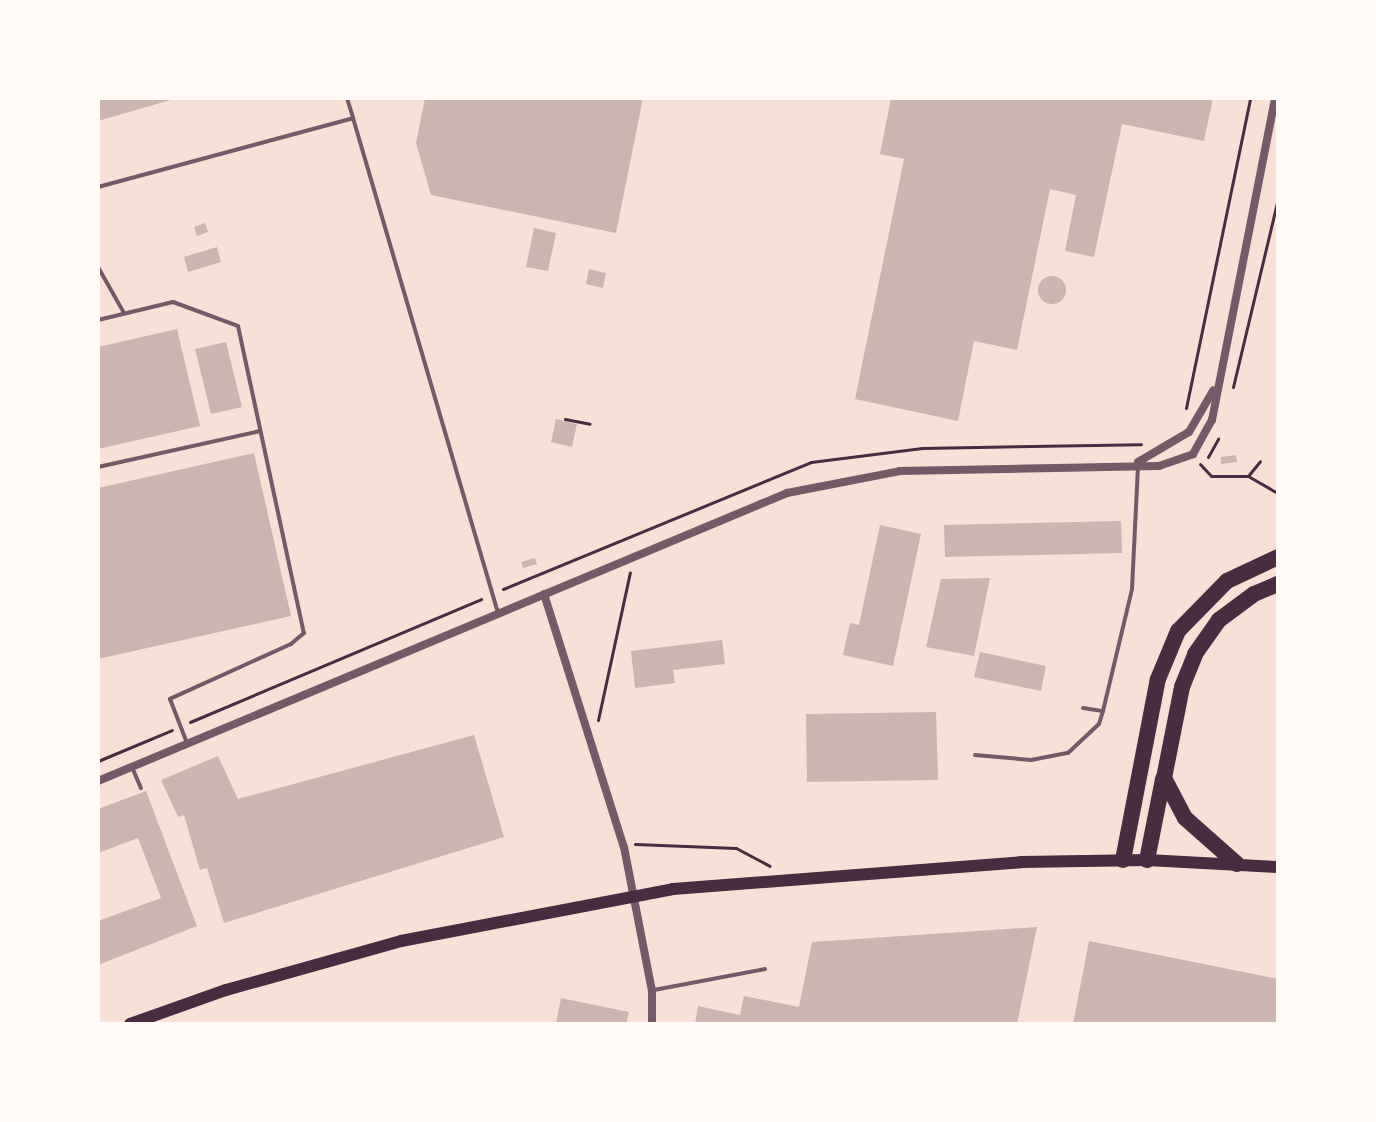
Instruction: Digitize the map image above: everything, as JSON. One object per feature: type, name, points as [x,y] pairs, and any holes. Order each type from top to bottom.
[{"type":"highway","points":[[1123,860],[1158,679],[1178,631],[1227,581],[1278,557]]},
{"type":"highway","points":[[1147,860],[1182,687],[1195,654],[1219,620],[1254,594],[1278,584]]},
{"type":"highway","points":[[1164,778],[1185,818],[1237,864]]},
{"type":"main road","points":[[130,1024],[226,990],[401,941],[512,917],[673,889],[790,876],[1123,860],[1278,867]]},
{"type":"street","points":[[98,781],[787,493],[862,475],[1138,462],[1175,464],[1193,454],[1212,420],[1215,387],[1275,98]]},
{"type":"street","points":[[1138,462],[1189,432],[1215,387]]},
{"type":"street","points":[[544,594],[624,847],[652,991],[652,1024]]},
{"type":"lane","points":[[347,98],[498,613]]},
{"type":"lane","points":[[98,187],[353,118]]},
{"type":"lane","points":[[98,267],[124,313]]},
{"type":"lane","points":[[98,320],[173,302],[238,326],[304,633],[291,644],[170,699],[187,744]]},
{"type":"lane","points":[[98,467],[261,431]]},
{"type":"lane","points":[[975,755],[1031,760],[1068,753],[1099,724],[1132,589],[1138,462]]},
{"type":"lane","points":[[1083,708],[1103,711]]},
{"type":"lane","points":[[132,767],[141,788]]},
{"type":"lane","points":[[652,991],[765,969]]},
{"type":"path","points":[[1184,421],[1250,98]]},
{"type":"path","points":[[1229,393],[1239,378],[1278,198]]},
{"type":"path","points":[[565,419],[590,424]]},
{"type":"path","points":[[1248,476],[1260,461]]},
{"type":"path","points":[[1201,466],[1211,476],[1248,476],[1278,493]]},
{"type":"path","points":[[590,734],[603,711],[633,555]]},
{"type":"path","points":[[647,841],[736,848],[790,876]]},
{"type":"building","points":[[98,98],[174,98],[174,99],[98,121]]},
{"type":"building","points":[[425,98],[643,98],[616,233],[431,195],[416,143]]},
{"type":"building","points":[[891,98],[1213,98],[1204,141],[1122,124],[1094,257],[1065,251],[1076,195],[1050,189],[1017,350],[974,341],[958,421],[855,399],[904,159],[880,154]]},
{"type":"building","points":[[205,223],[208,232],[197,236],[194,227]]},
{"type":"building","points":[[534,228],[556,233],[548,271],[526,267]]},
{"type":"building","points":[[217,247],[221,262],[188,272],[184,257]]},
{"type":"building","points":[[589,269],[606,273],[603,288],[586,284]]},
{"type":"building","points":[[1052,276],[1062,280],[1066,290],[1062,300],[1052,304],[1042,300],[1038,290],[1042,280]]},
{"type":"building","points":[[177,329],[200,426],[98,449],[98,347]]},
{"type":"building","points":[[226,342],[242,407],[211,414],[195,349]]},
{"type":"building","points":[[556,419],[577,424],[572,447],[551,442]]},
{"type":"building","points":[[254,453],[291,616],[98,659],[98,488]]},
{"type":"building","points":[[1236,455],[1237,462],[1221,464],[1221,457]]},
{"type":"building","points":[[1121,521],[1122,553],[945,557],[944,525]]},
{"type":"building","points":[[880,525],[921,534],[893,666],[843,655],[850,623],[859,625]]},
{"type":"building","points":[[535,558],[537,564],[523,568],[521,562]]},
{"type":"building","points":[[990,578],[974,656],[926,647],[941,579]]},
{"type":"building","points":[[722,640],[725,664],[673,670],[675,683],[635,688],[631,651]]},
{"type":"building","points":[[980,652],[1046,666],[1041,691],[974,677]]},
{"type":"building","points":[[936,712],[938,780],[807,782],[806,714]]},
{"type":"building","points":[[474,735],[504,837],[224,923],[207,868],[200,870],[184,815],[178,817],[161,780],[218,756],[238,799]]},
{"type":"building","points":[[146,791],[197,926],[98,965],[98,921],[161,898],[138,838],[98,853],[98,809]]},
{"type":"building","points":[[1037,927],[1017,1024],[695,1024],[698,1006],[740,1015],[744,996],[799,1007],[812,942]]},
{"type":"building","points":[[1089,941],[1278,979],[1278,1024],[1073,1024]]},
{"type":"building","points":[[561,998],[629,1012],[626,1024],[556,1024]]}]
